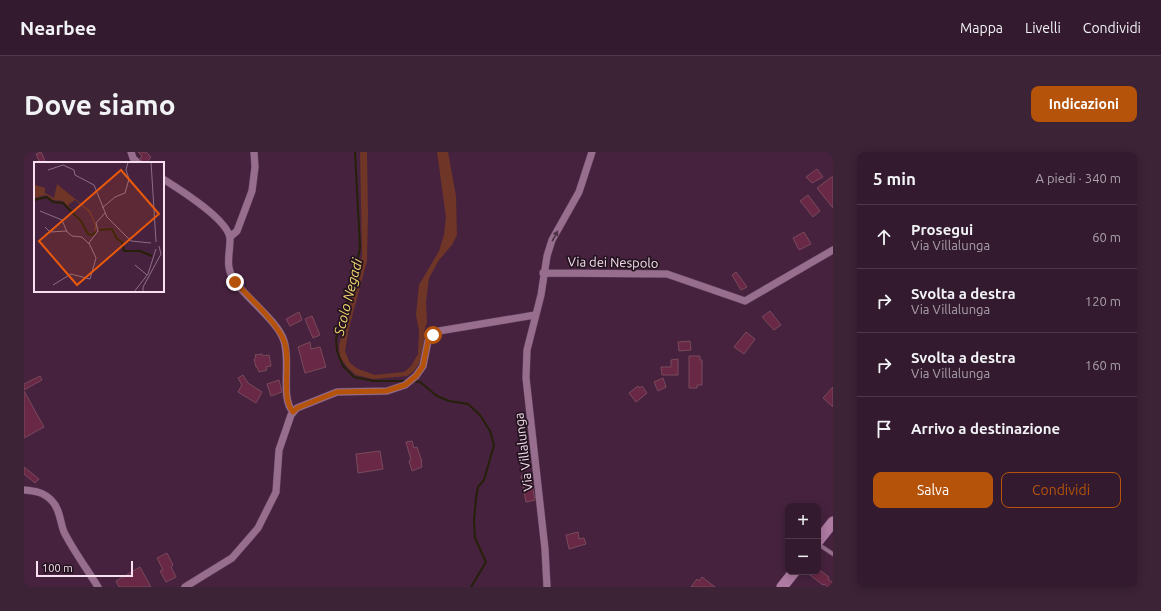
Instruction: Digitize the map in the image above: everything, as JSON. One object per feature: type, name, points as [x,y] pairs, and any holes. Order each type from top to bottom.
[{"type":"main road","points":[[820,539],[833,522]]},
{"type":"main road","points":[[782,587],[792,575]]},
{"type":"street","points":[[131,152],[133,158],[137,162]]},
{"type":"street","points":[[230,237],[237,231],[252,190],[255,166],[254,152]]},
{"type":"street","name":"Via Villalunga","points":[[546,587],[545,549],[526,378],[527,350],[541,295],[543,273],[552,240],[579,192],[592,152]]},
{"type":"street","points":[[164,180],[178,188],[211,213],[230,237],[228,255],[229,266],[235,282],[275,326],[284,340],[287,351],[287,400],[290,409],[293,412]]},
{"type":"street","name":"Via dei Nespolo","points":[[543,273],[667,274],[746,301],[833,250]]},
{"type":"street","points":[[185,587],[232,558],[258,528],[276,492],[278,450],[291,415],[297,408],[337,392],[386,391],[405,385],[416,376],[423,366],[428,341],[439,331],[535,315]]},
{"type":"street","points":[[24,490],[36,491],[47,496],[53,501],[64,532],[98,587]]},
{"type":"lane","points":[[821,546],[833,554]]},
{"type":"shaded area","points":[[360,152],[367,152],[367,261],[349,328],[345,351],[350,363],[358,369],[375,375],[404,372],[411,366],[418,354],[419,331],[416,315],[419,285],[439,251],[444,235],[446,217],[437,152],[448,152],[456,196],[457,235],[452,245],[439,260],[429,278],[426,302],[427,322],[424,332],[425,341],[421,361],[413,372],[407,376],[373,379],[356,375],[348,368],[340,357],[339,346],[362,255]]},
{"type":"building","points":[[41,152],[46,162],[40,162],[36,154]]},
{"type":"building","points":[[138,152],[146,152],[151,157],[147,162],[142,162],[140,158],[142,156]]},
{"type":"building","points":[[817,169],[823,177],[812,183],[806,177]]},
{"type":"building","points":[[833,176],[833,208],[817,188]]},
{"type":"building","points":[[808,195],[820,211],[813,217],[800,201]]},
{"type":"building","points":[[804,232],[811,244],[799,250],[793,238]]},
{"type":"building","points":[[736,272],[747,287],[741,290],[732,275]]},
{"type":"building","points":[[770,311],[781,325],[774,330],[762,317]]},
{"type":"building","points":[[299,312],[302,320],[290,326],[286,319]]},
{"type":"building","points":[[312,316],[320,335],[313,338],[305,319]]},
{"type":"building","points":[[746,332],[755,339],[744,354],[734,347]]},
{"type":"building","points":[[690,341],[691,350],[679,351],[678,342]]},
{"type":"building","points":[[310,342],[311,349],[320,347],[326,367],[305,373],[298,347]]},
{"type":"building","points":[[262,354],[263,356],[269,355],[271,366],[266,367],[267,370],[259,372],[254,359],[256,358],[255,355]]},
{"type":"building","points":[[689,356],[700,356],[700,360],[702,360],[702,385],[697,385],[697,388],[689,388]]},
{"type":"building","points":[[678,359],[678,375],[662,375],[661,367],[671,367],[671,360]]},
{"type":"building","points":[[243,375],[248,383],[262,392],[256,403],[238,392],[242,385],[238,378]]},
{"type":"building","points":[[40,376],[42,380],[24,390],[24,384]]},
{"type":"building","points":[[663,378],[666,387],[658,391],[654,382]]},
{"type":"building","points":[[279,380],[282,392],[271,396],[267,384]]},
{"type":"building","points":[[638,386],[640,388],[642,386],[647,393],[636,402],[629,393]]},
{"type":"building","points":[[833,387],[833,407],[823,398]]},
{"type":"building","points":[[24,391],[44,427],[24,438]]},
{"type":"building","points":[[412,441],[414,448],[417,447],[422,462],[422,467],[412,471],[409,461],[411,460],[406,442]]},
{"type":"building","points":[[380,451],[383,469],[358,473],[356,454]]},
{"type":"building","points":[[24,467],[39,479],[35,483],[24,474]]},
{"type":"building","points":[[530,474],[535,500],[526,502],[521,476]]},
{"type":"building","points":[[578,532],[579,539],[584,538],[586,544],[569,549],[566,535]]},
{"type":"building","points":[[167,553],[173,565],[171,567],[176,577],[166,582],[160,571],[163,570],[157,558]]},
{"type":"building","points":[[140,567],[151,587],[119,587],[116,581]]},
{"type":"building","points":[[821,571],[829,577],[828,579],[833,583],[833,587],[823,585],[810,575],[821,575]]},
{"type":"building","points":[[702,577],[715,587],[691,587],[697,579],[699,581]]},
{"type":"waterway","name":"Scolo Negadi","points":[[355,152],[360,247],[353,284],[336,339],[337,351],[343,366],[354,377],[374,381],[407,381]]},
{"type":"waterway","name":"Scolo Negadi","points":[[413,381],[420,382],[437,396],[449,401],[468,404],[480,415],[490,431],[494,445],[484,480],[478,487],[474,521],[475,538],[486,562],[471,587]]},
{"type":"route","points":[[235,282],[275,326],[284,340],[287,351],[287,400],[290,409],[293,412],[297,408],[308,403],[337,392],[386,391],[405,385],[416,376],[423,366],[428,341],[433,335]]}]
